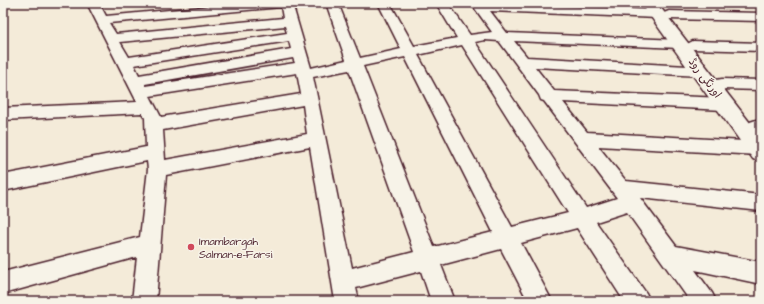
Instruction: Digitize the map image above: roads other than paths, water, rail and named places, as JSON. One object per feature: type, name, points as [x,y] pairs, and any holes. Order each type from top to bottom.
[{"type":"main road","name":"اورنگی روڈ","points":[[659,9],[686,44],[722,84],[759,137]]},
{"type":"main road","name":"اورنگی روڈ","points":[[686,44],[700,71],[724,104],[759,137]]},
{"type":"street","points":[[93,3],[153,118],[156,160],[144,301]]},
{"type":"street","points":[[101,20],[286,3],[299,50],[309,98],[347,301]]},
{"type":"street","points":[[332,3],[443,301]]},
{"type":"street","points":[[384,3],[540,301]]},
{"type":"street","points":[[442,3],[638,301]]},
{"type":"street","points":[[478,5],[659,9],[761,17]]},
{"type":"street","points":[[478,5],[625,195],[704,301]]},
{"type":"street","points":[[112,39],[299,50],[355,64],[485,36],[761,47]]},
{"type":"street","points":[[125,62],[299,50]]},
{"type":"street","points":[[3,114],[141,93],[299,50]]},
{"type":"street","points":[[522,62],[700,71]]},
{"type":"street","points":[[722,84],[761,85]]},
{"type":"street","points":[[548,96],[724,104]]},
{"type":"street","points":[[153,125],[309,98]]},
{"type":"street","points":[[580,138],[759,137]]},
{"type":"street","points":[[3,183],[156,160],[317,139]]},
{"type":"street","points":[[343,281],[582,218],[625,195],[761,203]]},
{"type":"street","points":[[3,283],[150,244]]},
{"type":"street","points":[[670,256],[761,273]]},
{"type":"place","name":"Imambargah Salman-e-Farsi","points":[[191,247]]}]
